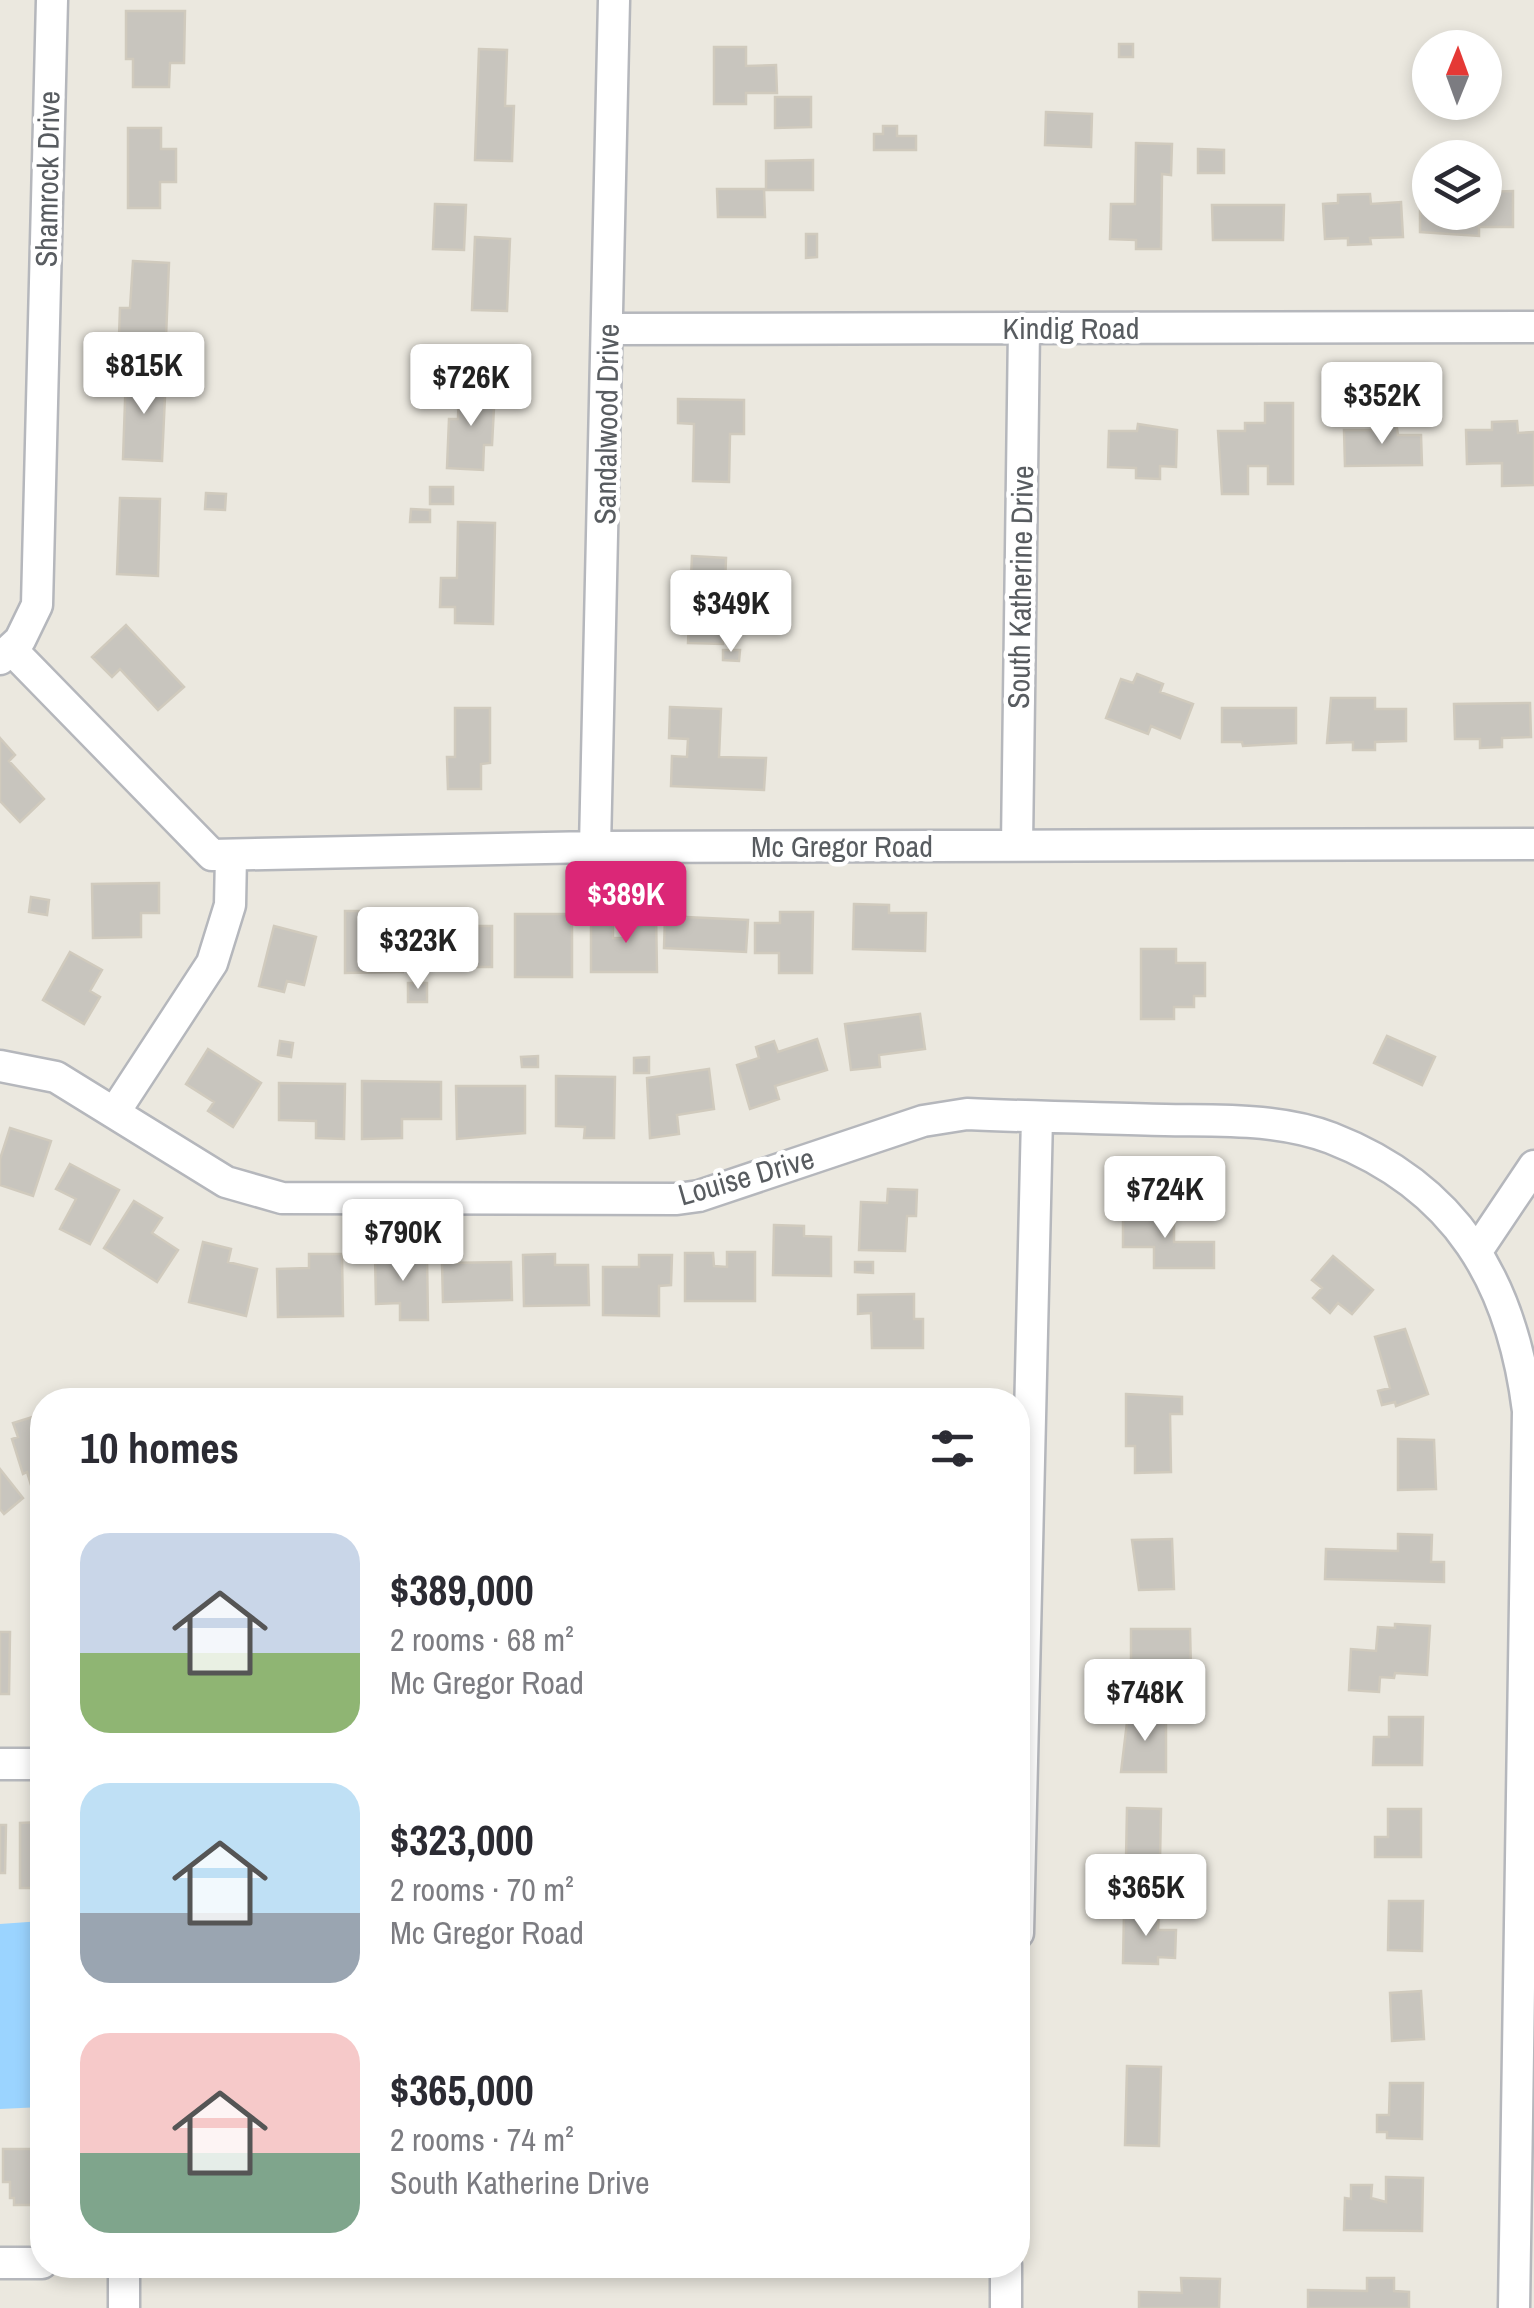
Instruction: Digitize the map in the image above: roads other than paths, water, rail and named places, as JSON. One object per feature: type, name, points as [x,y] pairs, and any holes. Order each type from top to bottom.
[{"type":"street","name":"Shamrock Drive","points":[[5,654],[31,624],[38,598],[52,0]]},
{"type":"street","name":"Sandalwood Drive","points":[[594,847],[614,0]]},
{"type":"street","name":"Kindig Road","points":[[608,328],[1534,328]]},
{"type":"street","name":"South Katherine Drive","points":[[1017,845],[1024,328]]},
{"type":"street","points":[[5,654],[212,856],[231,856],[230,905],[216,954],[116,1110]]},
{"type":"street","name":"Mc Gregor Road","points":[[231,856],[594,847],[1534,844]]},
{"type":"street","name":"Louise Drive","points":[[0,1066],[56,1076],[226,1182],[282,1198],[677,1199],[699,1196],[923,1121],[967,1114],[1260,1122],[1329,1137],[1403,1175],[1448,1214],[1477,1251],[1521,1350],[1528,1411],[1514,2308]]},
{"type":"street","points":[[1030,1418],[1037,1117]]},
{"type":"street","points":[[1477,1251],[1534,1166]]},
{"type":"street","points":[[0,1764],[30,1764]]},
{"type":"street","points":[[0,2263],[30,2263]]},
{"type":"street","points":[[124,2278],[124,2308]]},
{"type":"street","points":[[1006,2278],[1006,2308]]},
{"type":"water","points":[[30,1922],[30,2108],[0,2109],[0,1924]]}]
